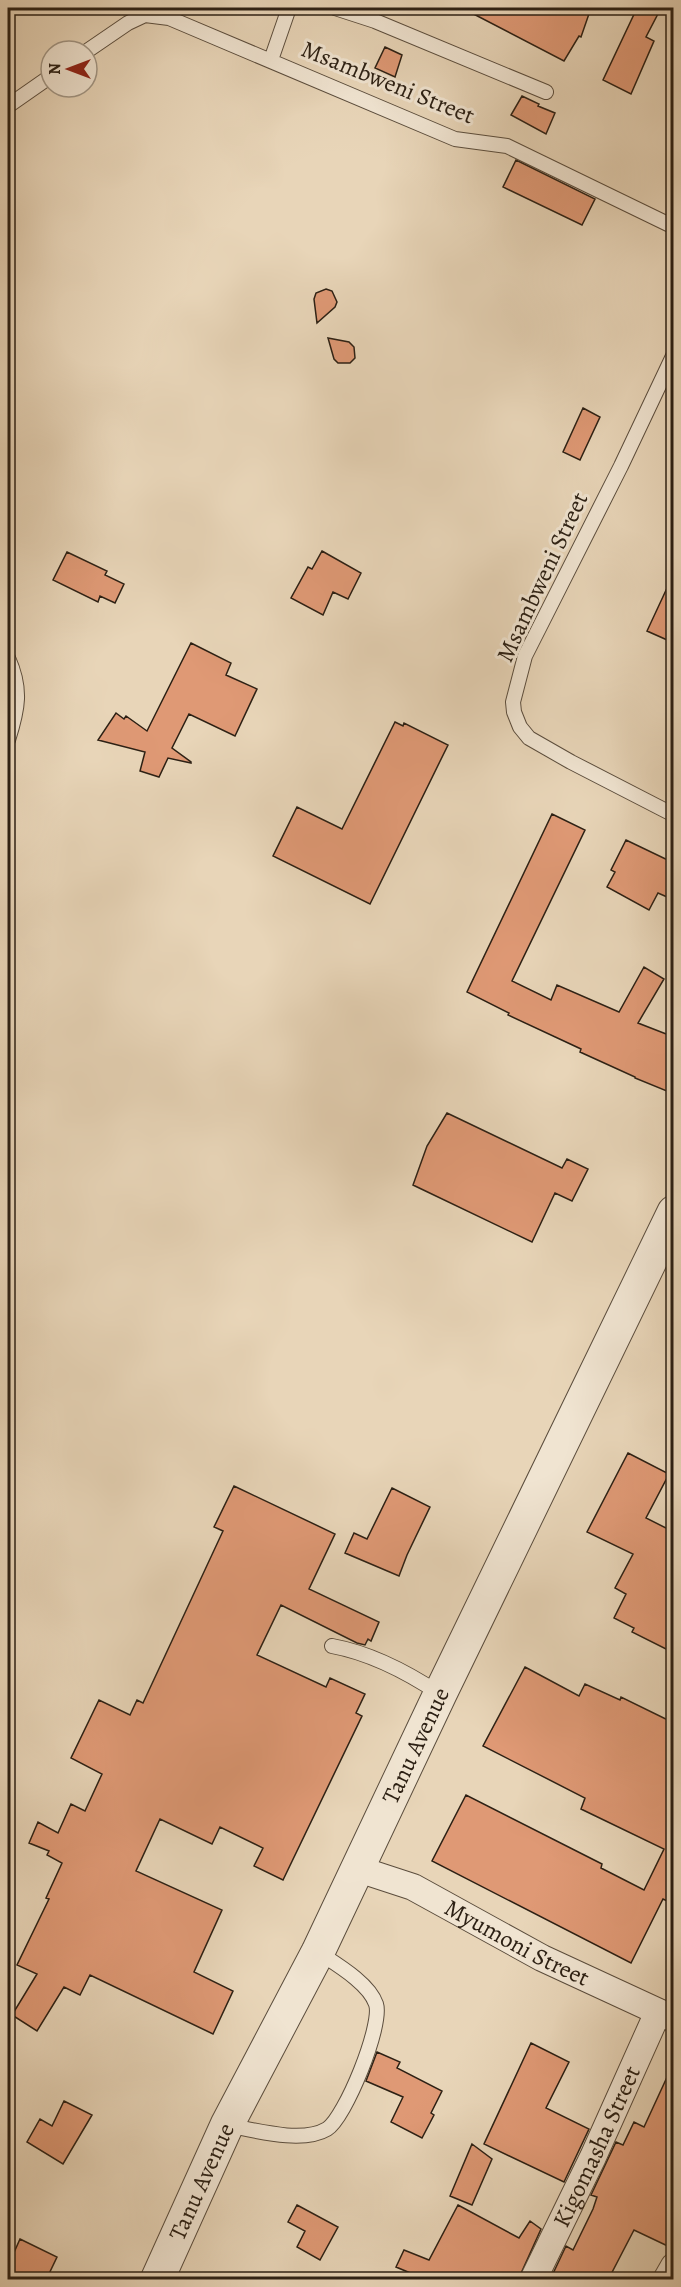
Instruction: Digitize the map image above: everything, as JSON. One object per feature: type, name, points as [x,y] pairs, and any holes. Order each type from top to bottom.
[{"type":"street","name":"Tanu Avenue","points":[[157,2280],[227,2125],[318,1952],[440,1694],[674,1212]]},
{"type":"street","name":"Myumoni Street","points":[[358,1869],[413,1887],[542,1959],[666,2016]]},
{"type":"street","name":"Kigomasha Street","points":[[533,2280],[666,2016]]},
{"type":"street","points":[[666,2280],[674,2266]]},
{"type":"lane","points":[[271,60],[289,8]]},
{"type":"lane","points":[[335,8],[375,21],[546,92]]},
{"type":"lane","name":"Msambweni Street","points":[[99,43],[128,23],[146,15],[169,18],[455,139],[507,146],[674,227]]},
{"type":"lane","points":[[8,106],[39,84]]},
{"type":"lane","name":"Msambweni Street","points":[[674,354],[525,656],[513,702],[520,727],[529,738],[674,815]]},
{"type":"lane","points":[[8,658],[15,675],[17,694],[17,712],[8,740]]},
{"type":"lane","points":[[332,1646],[367,1655],[411,1676],[440,1694]]},
{"type":"lane","points":[[227,2125],[283,2136],[295,2136],[326,2130],[338,2118],[374,2037],[377,2012],[376,2004],[366,1989],[342,1967],[318,1952]]},
{"type":"building","points":[[462,8],[591,8],[581,37],[579,36],[564,61]]},
{"type":"building","points":[[637,8],[661,8],[646,37],[654,41],[631,94],[603,80]]},
{"type":"building","points":[[385,47],[402,55],[395,77],[375,68]]},
{"type":"building","points":[[522,96],[555,113],[546,134],[511,115]]},
{"type":"building","points":[[516,160],[595,199],[582,225],[503,187]]},
{"type":"building","points":[[326,289],[332,291],[337,302],[335,307],[317,323],[314,299],[316,293]]},
{"type":"building","points":[[328,338],[349,342],[354,347],[355,358],[350,363],[338,363],[334,359]]},
{"type":"building","points":[[583,408],[600,417],[580,460],[563,452]]},
{"type":"building","points":[[322,551],[361,573],[348,599],[333,592],[323,615],[291,598],[308,567],[312,569]]},
{"type":"building","points":[[67,552],[107,571],[105,575],[124,584],[115,603],[100,596],[98,602],[53,580]]},
{"type":"building","points":[[674,573],[674,643],[647,631]]},
{"type":"building","points":[[191,643],[231,663],[226,675],[257,689],[235,736],[189,714],[172,748],[191,763],[168,758],[159,777],[140,771],[145,752],[98,740],[116,713],[124,719],[126,716],[147,731]]},
{"type":"building","points":[[395,722],[403,726],[404,723],[448,745],[370,904],[273,856],[297,807],[342,829]]},
{"type":"building","points":[[552,814],[585,830],[512,981],[551,1000],[557,985],[619,1012],[644,967],[664,979],[638,1023],[674,1037],[674,1094],[580,1052],[581,1049],[508,1015],[509,1013],[467,992]]},
{"type":"building","points":[[626,840],[674,863],[674,900],[658,893],[649,910],[607,887],[615,872],[611,870]]},
{"type":"building","points":[[447,1113],[562,1168],[567,1159],[588,1169],[572,1201],[555,1193],[532,1242],[413,1185],[427,1146]]},
{"type":"building","points":[[628,1453],[669,1474],[646,1518],[674,1532],[674,1653],[632,1632],[634,1628],[614,1618],[626,1594],[615,1588],[633,1554],[587,1532]]},
{"type":"building","points":[[234,1486],[335,1534],[309,1589],[379,1622],[371,1641],[368,1639],[365,1645],[357,1643],[281,1605],[257,1655],[326,1687],[330,1678],[365,1694],[356,1713],[362,1716],[283,1880],[254,1866],[263,1848],[220,1827],[212,1844],[160,1819],[136,1871],[222,1910],[194,1972],[233,1991],[213,2034],[90,1975],[80,1995],[64,1987],[37,2031],[12,2015],[37,1974],[17,1965],[49,1899],[46,1898],[62,1863],[47,1855],[49,1851],[29,1843],[38,1822],[58,1833],[71,1804],[85,1811],[102,1774],[71,1758],[99,1700],[130,1715],[137,1700],[143,1703],[223,1531],[214,1527]]},
{"type":"building","points":[[392,1488],[430,1507],[399,1576],[345,1553],[354,1533],[367,1539]]},
{"type":"building","points":[[525,1667],[579,1696],[585,1684],[620,1700],[621,1697],[674,1723],[674,1904],[663,1899],[631,1963],[432,1861],[466,1795],[602,1864],[601,1868],[644,1890],[664,1849],[581,1809],[585,1798],[483,1746]]},
{"type":"building","points":[[531,2043],[569,2062],[546,2108],[589,2129],[564,2182],[484,2144]]},
{"type":"building","points":[[377,2052],[400,2062],[397,2068],[442,2091],[431,2113],[434,2115],[422,2138],[391,2122],[403,2097],[366,2081]]},
{"type":"building","points":[[674,2062],[674,2249],[634,2230],[608,2280],[550,2280],[566,2246],[573,2250],[593,2209],[597,2197],[591,2195],[616,2142],[623,2145],[634,2122],[644,2127]]},
{"type":"building","points":[[64,2101],[92,2115],[63,2164],[27,2142],[40,2119],[52,2126]]},
{"type":"building","points":[[472,2144],[492,2159],[472,2205],[450,2196]]},
{"type":"building","points":[[297,2205],[338,2227],[320,2260],[297,2247],[305,2231],[288,2222]]},
{"type":"building","points":[[458,2205],[519,2238],[530,2221],[541,2229],[518,2280],[419,2280],[420,2277],[396,2267],[404,2250],[429,2260]]},
{"type":"building","points":[[20,2239],[57,2257],[46,2280],[8,2280],[8,2266]]}]
